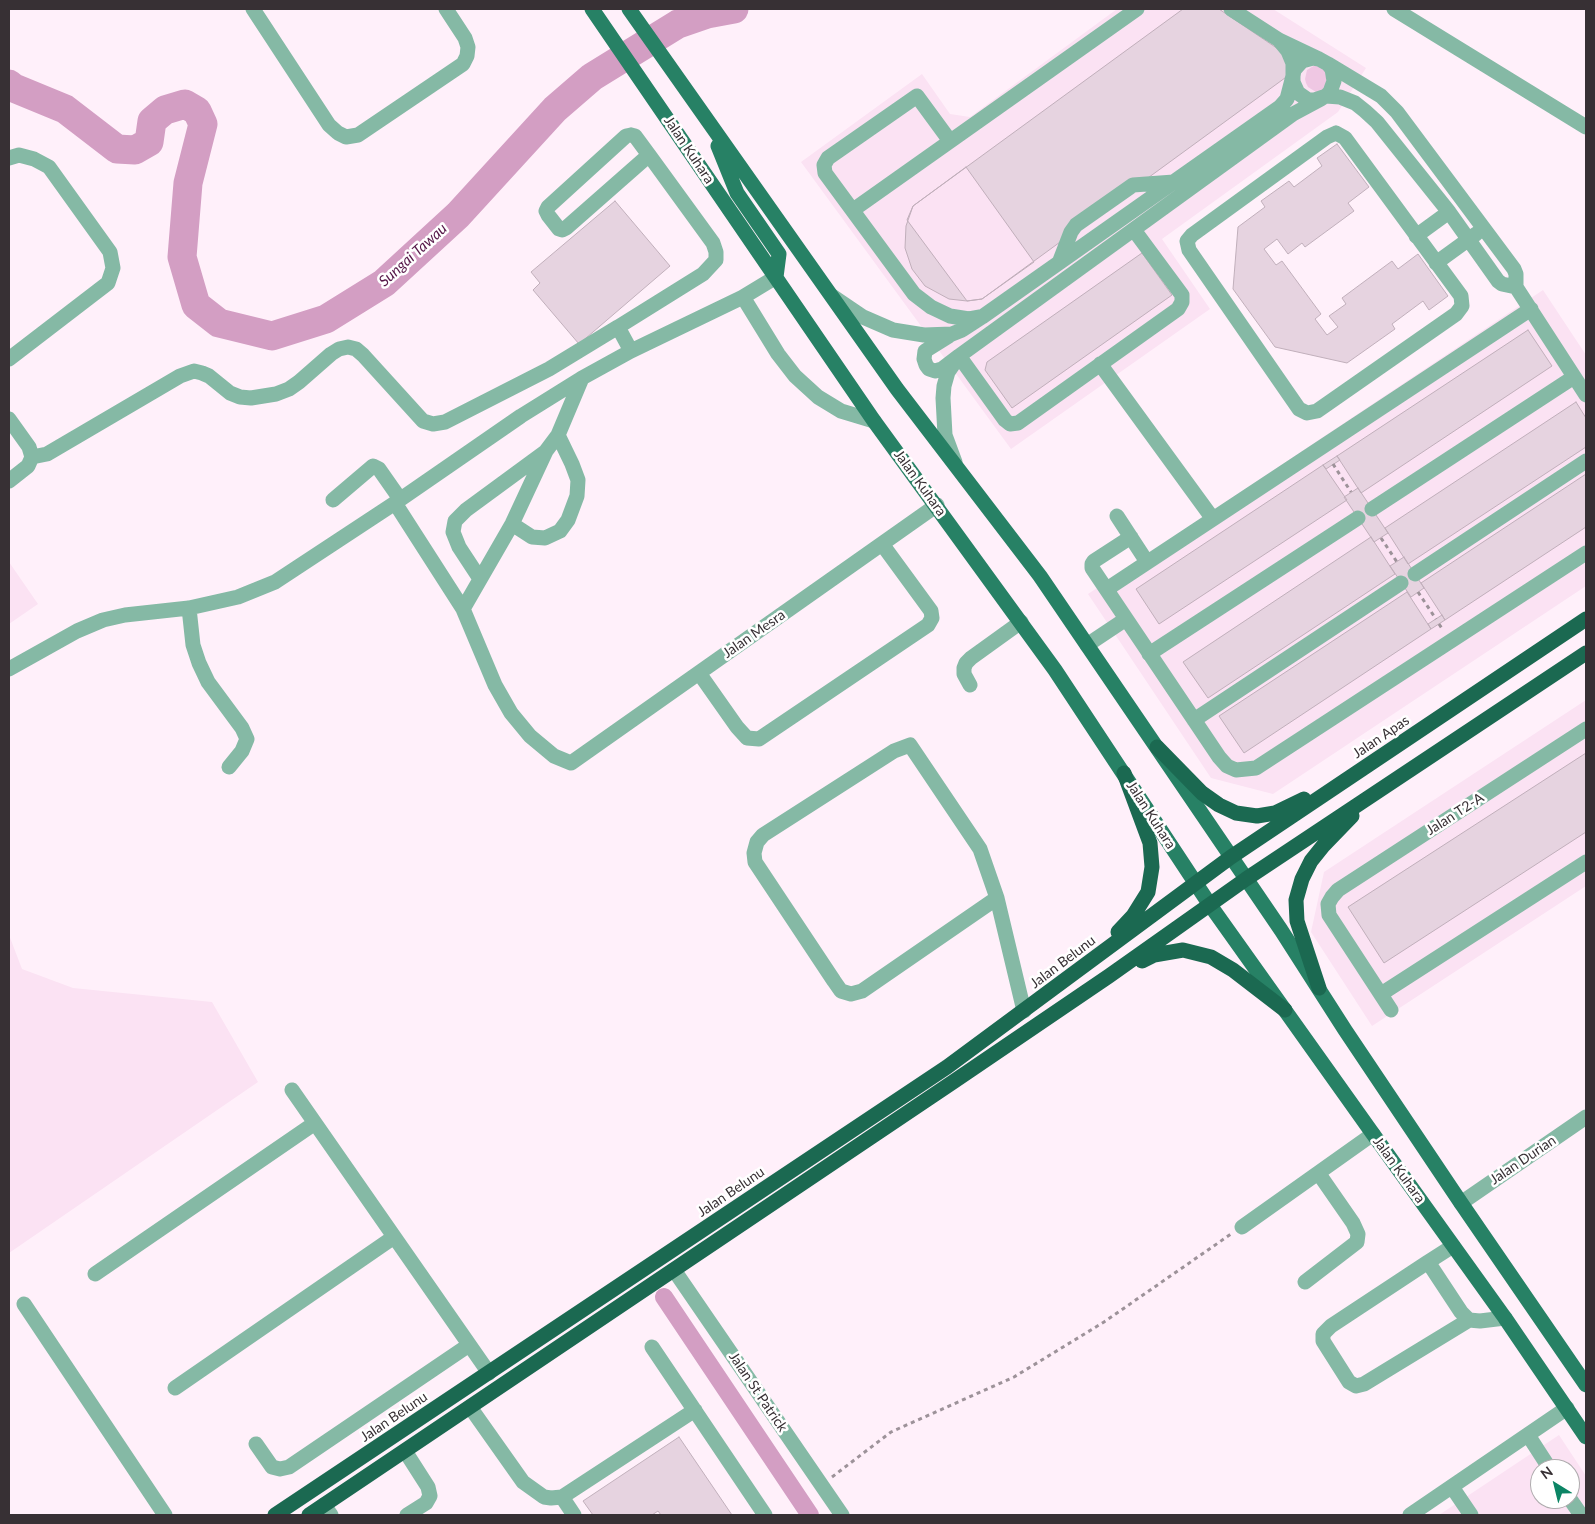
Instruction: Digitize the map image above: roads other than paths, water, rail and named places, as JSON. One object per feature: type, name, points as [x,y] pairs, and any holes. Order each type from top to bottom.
[{"type":"highway","name":"Jalan Apas","points":[[1196,883],[1231,857],[1586,619]]},
{"type":"highway","points":[[309,1515],[328,1510],[405,1451],[1109,976],[1246,879],[1586,653]]},
{"type":"highway","points":[[1156,747],[1202,793],[1219,805],[1236,813],[1257,816],[1275,813],[1359,771]]},
{"type":"highway","points":[[1095,957],[1133,916],[1148,892],[1152,866],[1150,843],[1124,772]]},
{"type":"highway","points":[[1319,988],[1297,921],[1296,900],[1302,879],[1311,861],[1323,846],[1374,794]]},
{"type":"highway","name":"Jalan Belunu","points":[[275,1515],[939,1072],[1196,883]]},
{"type":"highway","points":[[1109,976],[1154,955],[1183,950],[1211,957],[1233,970],[1285,1010]]},
{"type":"main road","name":"Jalan Kuhara","points":[[592,9],[874,421],[1021,622],[1124,772],[1210,905],[1505,1318],[1586,1437]]},
{"type":"main road","points":[[629,9],[897,389],[1040,576],[1246,879],[1461,1203],[1584,1378]]},
{"type":"main road","points":[[708,119],[738,192],[779,254],[776,278]]},
{"type":"street","points":[[253,9],[329,125],[338,134],[346,137],[358,135],[463,64],[467,56],[468,47],[465,38],[446,9]]},
{"type":"street","points":[[853,210],[1137,9]]},
{"type":"street","points":[[1231,9],[1279,40],[1324,62],[1381,96],[1397,112],[1514,269],[1516,287],[1586,395]]},
{"type":"street","points":[[1394,9],[1586,127]]},
{"type":"street","points":[[1279,40],[1288,51],[1293,63],[1294,88],[1298,93],[1308,100],[1323,97],[1347,99],[1355,103],[1377,122],[1449,212],[1498,281],[1502,284],[1516,287]]},
{"type":"street","points":[[1313,58],[1324,62],[1332,69],[1334,81],[1330,92],[1293,114],[942,369],[934,371],[929,369],[924,358],[926,351],[982,317],[1280,107],[1287,99],[1293,76],[1294,70],[1302,61],[1313,58]]},
{"type":"street","points":[[950,141],[917,96],[828,158],[824,165],[825,173],[914,294],[931,307],[950,316],[969,320],[982,317]]},
{"type":"street","points":[[1336,133],[1345,138],[1416,236],[1460,296],[1462,306],[1456,314],[1317,411],[1307,413],[1299,409],[1189,250],[1187,241],[1192,235],[1336,133]]},
{"type":"street","points":[[32,457],[46,454],[186,373],[202,372],[230,393],[240,397],[251,398],[276,394],[289,389],[299,382],[331,354],[339,349],[348,347],[356,349],[363,355],[423,421],[432,424],[445,422],[549,369],[618,328],[704,274],[716,260],[713,243],[649,155],[635,136],[626,136],[548,207],[546,211],[548,215],[558,229],[566,228],[649,155]]},
{"type":"street","points":[[9,158],[19,155],[34,159],[49,167],[110,252],[113,268],[108,283],[9,359]]},
{"type":"street","points":[[1058,264],[1071,232],[1076,225],[1133,185],[1175,182]]},
{"type":"street","points":[[1416,236],[1449,212]]},
{"type":"street","points":[[1436,263],[1484,229]]},
{"type":"street","points":[[959,356],[1005,420],[1010,424],[1018,423],[1178,309],[1182,302],[1182,295],[1134,230]]},
{"type":"street","points":[[9,669],[78,631],[103,620],[125,615],[189,608],[238,598],[276,582],[398,501],[520,416],[582,378],[631,351],[743,297],[776,278]]},
{"type":"street","points":[[831,296],[863,317],[893,330],[924,336],[952,334]]},
{"type":"street","points":[[743,297],[778,354],[795,376],[818,397],[841,411],[874,421]]},
{"type":"street","points":[[1107,589],[1531,310]]},
{"type":"street","points":[[618,328],[631,351]]},
{"type":"street","points":[[957,467],[946,436],[943,398],[948,372],[959,356]]},
{"type":"street","points":[[1100,364],[1212,519]]},
{"type":"street","points":[[1372,509],[1574,377]]},
{"type":"street","points":[[333,500],[373,466],[379,469],[463,609],[512,524],[546,451],[558,434],[582,378]]},
{"type":"street","points":[[9,419],[29,446],[32,457],[28,466],[9,481]]},
{"type":"street","points":[[512,524],[532,537],[545,538],[560,531],[568,520],[577,496],[578,480],[558,434]]},
{"type":"street","points":[[480,579],[459,547],[453,532],[455,521],[466,510],[546,451]]},
{"type":"street","points":[[1415,574],[1586,461]]},
{"type":"street","name":"Jalan Mesra","points":[[463,609],[495,685],[511,713],[530,736],[554,756],[571,763],[936,505]]},
{"type":"street","points":[[1117,516],[1148,562]]},
{"type":"street","points":[[1149,654],[1358,518]]},
{"type":"street","points":[[1130,537],[1094,561],[1092,568],[1194,720],[1227,766],[1236,770],[1256,768],[1586,553]]},
{"type":"street","points":[[699,673],[737,727],[747,738],[758,739],[928,624],[932,618],[931,611],[882,544]]},
{"type":"street","points":[[1194,720],[1401,583]]},
{"type":"street","points":[[189,608],[194,645],[199,663],[208,682],[242,728],[247,739],[242,750],[229,767]]},
{"type":"street","points":[[1087,645],[1126,619]]},
{"type":"street","points":[[970,685],[964,674],[966,663],[1021,622]]},
{"type":"street","name":"Jalan T2-A","points":[[1381,994],[1329,916],[1328,904],[1332,897],[1338,890],[1586,728]]},
{"type":"street","points":[[996,898],[862,991],[851,994],[842,990],[834,982],[755,862],[754,853],[757,842],[763,835],[894,751],[910,745],[980,849],[996,898],[1024,1011]]},
{"type":"street","points":[[1391,1010],[1381,994],[1586,862]]},
{"type":"street","points":[[292,1090],[489,1373]]},
{"type":"street","name":"Jalan Durian","points":[[1461,1203],[1586,1118]]},
{"type":"street","points":[[95,1274],[315,1123]]},
{"type":"street","points":[[1242,1227],[1373,1134]]},
{"type":"street","points":[[1305,1282],[1357,1242],[1358,1234],[1353,1223],[1319,1174]]},
{"type":"street","points":[[175,1388],[394,1237]]},
{"type":"street","points":[[1453,1246],[1331,1326],[1323,1334],[1323,1341],[1348,1382],[1356,1386],[1364,1384],[1468,1320],[1480,1321],[1505,1318]]},
{"type":"street","points":[[1428,1262],[1468,1320]]},
{"type":"street","name":"Jalan St Patrick","points":[[674,1270],[842,1515]]},
{"type":"street","points":[[24,1304],[165,1515]]},
{"type":"street","points":[[256,1444],[272,1467],[280,1469],[289,1467],[469,1345]]},
{"type":"street","points":[[652,1347],[765,1515]]},
{"type":"street","points":[[470,1407],[524,1482],[544,1497],[552,1498],[562,1497],[694,1410]]},
{"type":"street","points":[[1410,1515],[1567,1408]]},
{"type":"street","points":[[1528,1435],[1544,1459]]},
{"type":"street","points":[[405,1451],[430,1492],[429,1500],[407,1515]]},
{"type":"street","points":[[1452,1487],[1471,1515]]},
{"type":"street","points":[[562,1497],[574,1515]]},
{"type":"waterway","name":"Sungai Tawau","points":[[9,84],[14,88],[65,109],[117,149],[135,150],[149,142],[152,121],[165,110],[185,104],[197,111],[203,124],[188,183],[182,257],[196,305],[219,323],[272,336],[326,319],[384,283],[458,215],[555,109],[592,77],[678,24],[707,14],[734,9]]},
{"type":"waterway","points":[[664,1297],[810,1515]]}]
